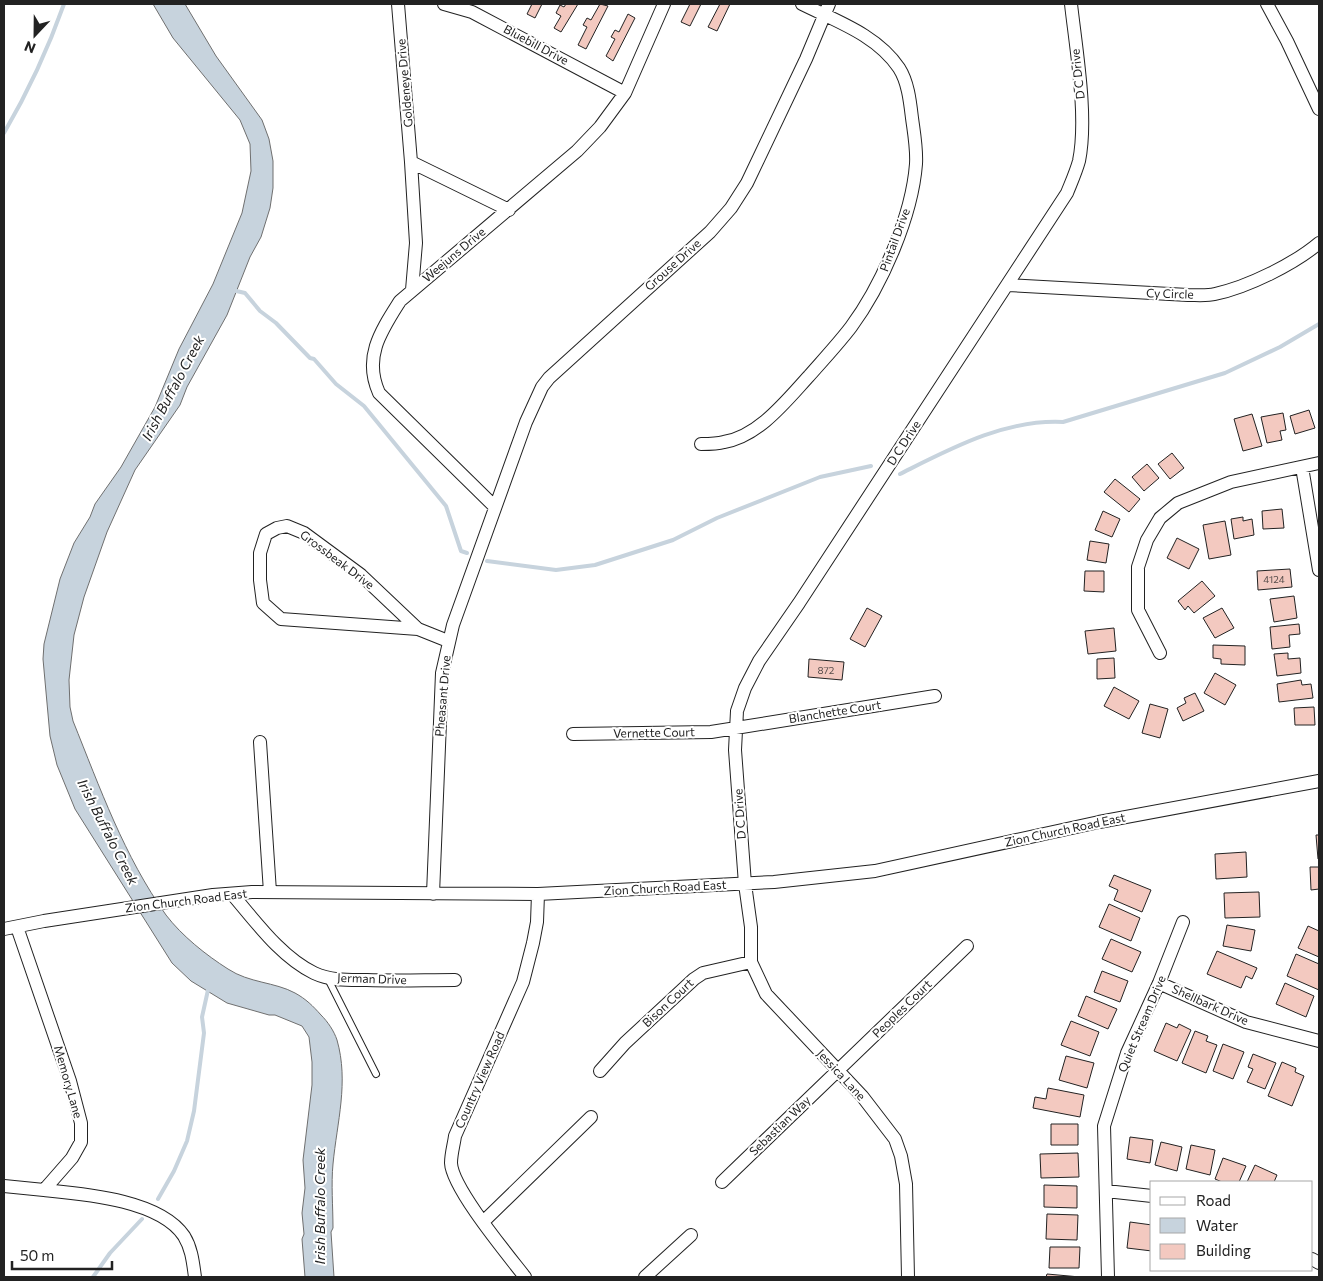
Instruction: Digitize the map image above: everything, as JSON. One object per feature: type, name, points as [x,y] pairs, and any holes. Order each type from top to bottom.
[{"type":"street","name":"Goldeneye Drive","points":[[398,4],[416,243],[412,290]]},
{"type":"street","name":"Bluebill Drive","points":[[444,4],[472,12],[625,93]]},
{"type":"street","name":"Weejuns Drive","points":[[495,507],[464,475],[393,409],[379,393],[373,381],[374,350],[384,326],[400,301],[577,151],[600,127],[625,93],[664,4]]},
{"type":"street","name":"Pintail Drive","points":[[701,444],[725,442],[744,435],[757,427],[784,404],[839,343],[882,275],[900,234],[907,210],[916,164],[910,101],[906,82],[899,68],[873,42],[827,10],[802,4]]},
{"type":"street","name":"D C Drive","points":[[745,884],[735,750],[737,711],[758,661],[799,603],[1067,193],[1079,161],[1081,132],[1081,103],[1071,4]]},
{"type":"street","points":[[1267,4],[1287,41],[1319,109]]},
{"type":"street","name":"Grouse Drive","points":[[495,507],[526,422],[542,387],[549,378],[710,232],[732,208],[747,183],[806,59],[827,10]]},
{"type":"street","points":[[411,162],[509,210]]},
{"type":"street","name":"Cy Circle","points":[[1008,285],[1188,295],[1214,294],[1237,287],[1290,264],[1319,243]]},
{"type":"street","points":[[1160,653],[1138,610],[1138,567],[1147,540],[1160,518],[1178,503],[1231,482],[1319,463]]},
{"type":"street","points":[[1302,467],[1319,570]]},
{"type":"street","name":"Pheasant Drive","points":[[433,894],[442,674],[453,625],[495,507]]},
{"type":"street","name":"Grossbeak Drive","points":[[418,629],[361,575],[304,533],[288,526],[276,528],[266,534],[260,553],[260,580],[263,603],[281,620],[418,629],[448,641]]},
{"type":"street","name":"Blanchette Court","points":[[736,728],[935,696]]},
{"type":"street","name":"Vernette Court","points":[[573,734],[679,734],[736,728]]},
{"type":"street","points":[[260,742],[270,892]]},
{"type":"street","name":"Zion Church Road East","points":[[4,929],[213,895],[252,892],[538,894],[745,884],[875,871],[1099,822],[1319,781]]},
{"type":"street","name":"Jessica Lane","points":[[745,884],[751,927],[752,962],[766,994],[862,1096],[895,1139],[901,1156],[906,1184],[908,1277]]},
{"type":"street","name":"Jerman Drive","points":[[232,894],[273,940],[295,961],[315,973],[336,979],[454,980]]},
{"type":"street","name":"Country View Road","points":[[525,1277],[484,1222],[454,1176],[451,1163],[455,1136],[523,982],[535,936],[538,894]]},
{"type":"street","name":"Quiet Stream Drive","points":[[1108,1277],[1104,1126],[1126,1053],[1159,983],[1183,922]]},
{"type":"street","name":"Memory Lane","points":[[17,926],[70,1081],[81,1123],[81,1142],[72,1158],[44,1190]]},
{"type":"street","name":"Peoples Court","points":[[838,1071],[967,946]]},
{"type":"street","name":"Bison Court","points":[[600,1071],[626,1043],[694,979],[703,973],[752,962]]},
{"type":"street","name":"Shellbark Drive","points":[[1159,983],[1246,1022],[1319,1041]]},
{"type":"street","name":"Sebastian Way","points":[[722,1182],[838,1071]]},
{"type":"street","points":[[484,1222],[590,1117]]},
{"type":"street","points":[[4,1186],[131,1203],[162,1216],[176,1226],[184,1237],[193,1256],[195,1277]]},
{"type":"street","points":[[1106,1191],[1150,1196]]},
{"type":"street","points":[[645,1277],[692,1235]]},
{"type":"lane","points":[[326,976],[376,1074]]},
{"type":"water","name":"Irish Buffalo Creek","points":[[153,4],[185,4],[216,56],[262,120],[269,139],[273,161],[273,188],[270,208],[261,237],[250,257],[227,315],[187,387],[180,405],[135,470],[107,532],[84,597],[74,635],[69,680],[70,707],[73,721],[125,845],[166,915],[195,945],[236,974],[287,989],[303,998],[324,1018],[334,1033],[340,1056],[342,1087],[332,1172],[333,1228],[331,1232],[334,1277],[305,1277],[302,1213],[305,1188],[303,1160],[312,1085],[309,1037],[302,1026],[275,1015],[227,1003],[191,981],[172,963],[75,809],[57,765],[50,736],[43,659],[44,644],[60,579],[74,543],[90,517],[95,504],[121,467],[155,407],[179,349],[213,284],[242,213],[251,171],[250,144],[240,120],[173,38]]},
{"type":"building","points":[[532,4],[542,4],[535,18],[527,14]]},
{"type":"building","points":[[566,4],[578,4],[561,32],[554,28],[561,16],[556,13],[560,5],[564,7]]},
{"type":"building","points":[[600,4],[608,6],[586,49],[578,45],[587,27],[583,25],[587,18],[591,20]]},
{"type":"building","points":[[690,4],[701,4],[690,26],[681,22]]},
{"type":"building","points":[[720,4],[730,4],[717,31],[708,27]]},
{"type":"building","points":[[628,14],[635,18],[613,61],[606,56],[615,39],[611,37],[615,30],[619,32]]},
{"type":"building","points":[[1309,410],[1315,428],[1295,434],[1290,416]]},
{"type":"building","points":[[1283,413],[1286,430],[1280,431],[1282,440],[1267,443],[1261,417]]},
{"type":"building","points":[[1252,414],[1262,446],[1243,451],[1234,419]]},
{"type":"building","points":[[1172,453],[1184,468],[1170,479],[1158,464]]},
{"type":"building","points":[[1147,464],[1159,478],[1144,491],[1132,477]]},
{"type":"building","points":[[1115,479],[1140,499],[1129,512],[1104,492]]},
{"type":"building","points":[[1282,509],[1284,528],[1263,529],[1262,511]]},
{"type":"building","points":[[1103,511],[1120,519],[1112,537],[1095,530]]},
{"type":"building","points":[[1243,517],[1243,521],[1252,519],[1254,535],[1234,539],[1231,519]]},
{"type":"building","points":[[1225,521],[1231,555],[1209,559],[1203,525]]},
{"type":"building","points":[[1177,538],[1199,549],[1189,569],[1167,558]]},
{"type":"building","points":[[1090,541],[1109,544],[1106,563],[1087,560]]},
{"type":"building","points":[[1290,569],[1292,587],[1258,590],[1257,571]]},
{"type":"building","points":[[1085,571],[1104,571],[1104,592],[1084,591]]},
{"type":"building","points":[[1202,581],[1215,596],[1194,613],[1188,606],[1185,610],[1178,601]]},
{"type":"building","points":[[1294,596],[1297,618],[1274,622],[1270,599]]},
{"type":"building","points":[[867,608],[882,616],[865,647],[850,639]]},
{"type":"building","points":[[1222,608],[1234,628],[1215,638],[1203,618]]},
{"type":"building","points":[[1299,624],[1300,634],[1289,635],[1290,647],[1272,649],[1270,627]]},
{"type":"building","points":[[1114,628],[1116,651],[1088,654],[1085,631]]},
{"type":"building","points":[[1213,645],[1245,646],[1245,665],[1221,664],[1221,659],[1213,658]]},
{"type":"building","points":[[1288,653],[1288,659],[1300,658],[1301,673],[1277,676],[1274,654]]},
{"type":"building","points":[[1114,658],[1115,678],[1097,679],[1097,659]]},
{"type":"building","points":[[809,659],[844,662],[842,680],[808,677]]},
{"type":"building","points":[[1215,673],[1236,685],[1225,705],[1204,693]]},
{"type":"building","points":[[1301,680],[1302,685],[1311,684],[1313,698],[1279,702],[1277,684]]},
{"type":"building","points":[[1114,687],[1139,701],[1129,719],[1104,706]]},
{"type":"building","points":[[1195,693],[1204,711],[1183,721],[1177,708],[1186,703],[1184,698]]},
{"type":"building","points":[[1150,704],[1168,709],[1160,738],[1142,733]]},
{"type":"building","points":[[1314,707],[1315,725],[1295,725],[1294,708]]},
{"type":"building","points":[[1316,835],[1319,835],[1319,859],[1318,859]]},
{"type":"building","points":[[1246,852],[1247,877],[1216,879],[1215,854]]},
{"type":"building","points":[[1310,867],[1319,867],[1319,889],[1311,890]]},
{"type":"building","points":[[1114,875],[1151,890],[1142,912],[1114,900],[1118,890],[1109,886]]},
{"type":"building","points":[[1259,892],[1260,917],[1225,918],[1224,893]]},
{"type":"building","points":[[1109,904],[1140,918],[1131,941],[1099,927]]},
{"type":"building","points":[[1227,925],[1255,930],[1251,951],[1223,946]]},
{"type":"building","points":[[1308,926],[1319,931],[1319,957],[1298,948]]},
{"type":"building","points":[[1111,939],[1141,952],[1132,972],[1102,959]]},
{"type":"building","points":[[1217,951],[1257,968],[1252,979],[1246,976],[1241,988],[1207,974]]},
{"type":"building","points":[[1296,954],[1319,964],[1319,990],[1287,976]]},
{"type":"building","points":[[1102,971],[1128,981],[1120,1002],[1094,992]]},
{"type":"building","points":[[1285,983],[1314,996],[1306,1017],[1276,1004]]},
{"type":"building","points":[[1086,996],[1117,1009],[1108,1029],[1078,1016]]},
{"type":"building","points":[[1071,1021],[1099,1032],[1090,1056],[1061,1045]]},
{"type":"building","points":[[1166,1023],[1177,1028],[1179,1024],[1191,1030],[1177,1061],[1154,1051]]},
{"type":"building","points":[[1195,1031],[1208,1036],[1206,1041],[1217,1045],[1206,1073],[1182,1063]]},
{"type":"building","points":[[1223,1044],[1244,1052],[1233,1079],[1213,1071]]},
{"type":"building","points":[[1253,1054],[1276,1063],[1265,1089],[1247,1082],[1253,1069],[1248,1067]]},
{"type":"building","points":[[1066,1056],[1094,1063],[1087,1088],[1059,1080]]},
{"type":"building","points":[[1282,1062],[1296,1068],[1295,1072],[1304,1076],[1292,1106],[1268,1096]]},
{"type":"building","points":[[1048,1088],[1084,1095],[1080,1117],[1033,1108],[1035,1097],[1046,1099]]},
{"type":"building","points":[[1051,1124],[1078,1124],[1078,1145],[1051,1145]]},
{"type":"building","points":[[1130,1137],[1153,1140],[1150,1163],[1127,1159]]},
{"type":"building","points":[[1161,1142],[1182,1147],[1177,1171],[1155,1165]]},
{"type":"building","points":[[1191,1145],[1215,1150],[1210,1175],[1186,1169]]},
{"type":"building","points":[[1078,1153],[1079,1177],[1041,1178],[1040,1154]]},
{"type":"building","points":[[1223,1158],[1246,1166],[1239,1181],[1220,1181],[1215,1179]]},
{"type":"building","points":[[1255,1165],[1277,1175],[1274,1181],[1247,1181]]},
{"type":"building","points":[[1044,1185],[1077,1186],[1077,1208],[1044,1207]]},
{"type":"building","points":[[1047,1214],[1078,1215],[1077,1240],[1046,1239]]},
{"type":"building","points":[[1130,1222],[1150,1225],[1150,1251],[1127,1248]]},
{"type":"building","points":[[1050,1247],[1080,1247],[1079,1268],[1049,1268]]},
{"type":"building","points":[[1047,1274],[1080,1277],[1046,1277]]},
{"type":"waterway","points":[[4,133],[37,70],[64,4]]},
{"type":"waterway","points":[[232,290],[245,293],[260,311],[276,323],[310,358],[314,359],[336,384],[364,406],[446,506],[461,551],[467,553]]},
{"type":"waterway","points":[[900,474],[978,437],[1020,425],[1041,422],[1063,422],[1225,373],[1280,347],[1319,324]]},
{"type":"waterway","points":[[487,561],[556,570],[595,565],[673,540],[717,518],[820,477],[871,466]]},
{"type":"waterway","points":[[158,1199],[174,1171],[187,1141],[194,1111],[204,1033],[202,1017],[208,990],[210,989]]},
{"type":"waterway","points":[[93,1277],[110,1253],[142,1219]]}]
